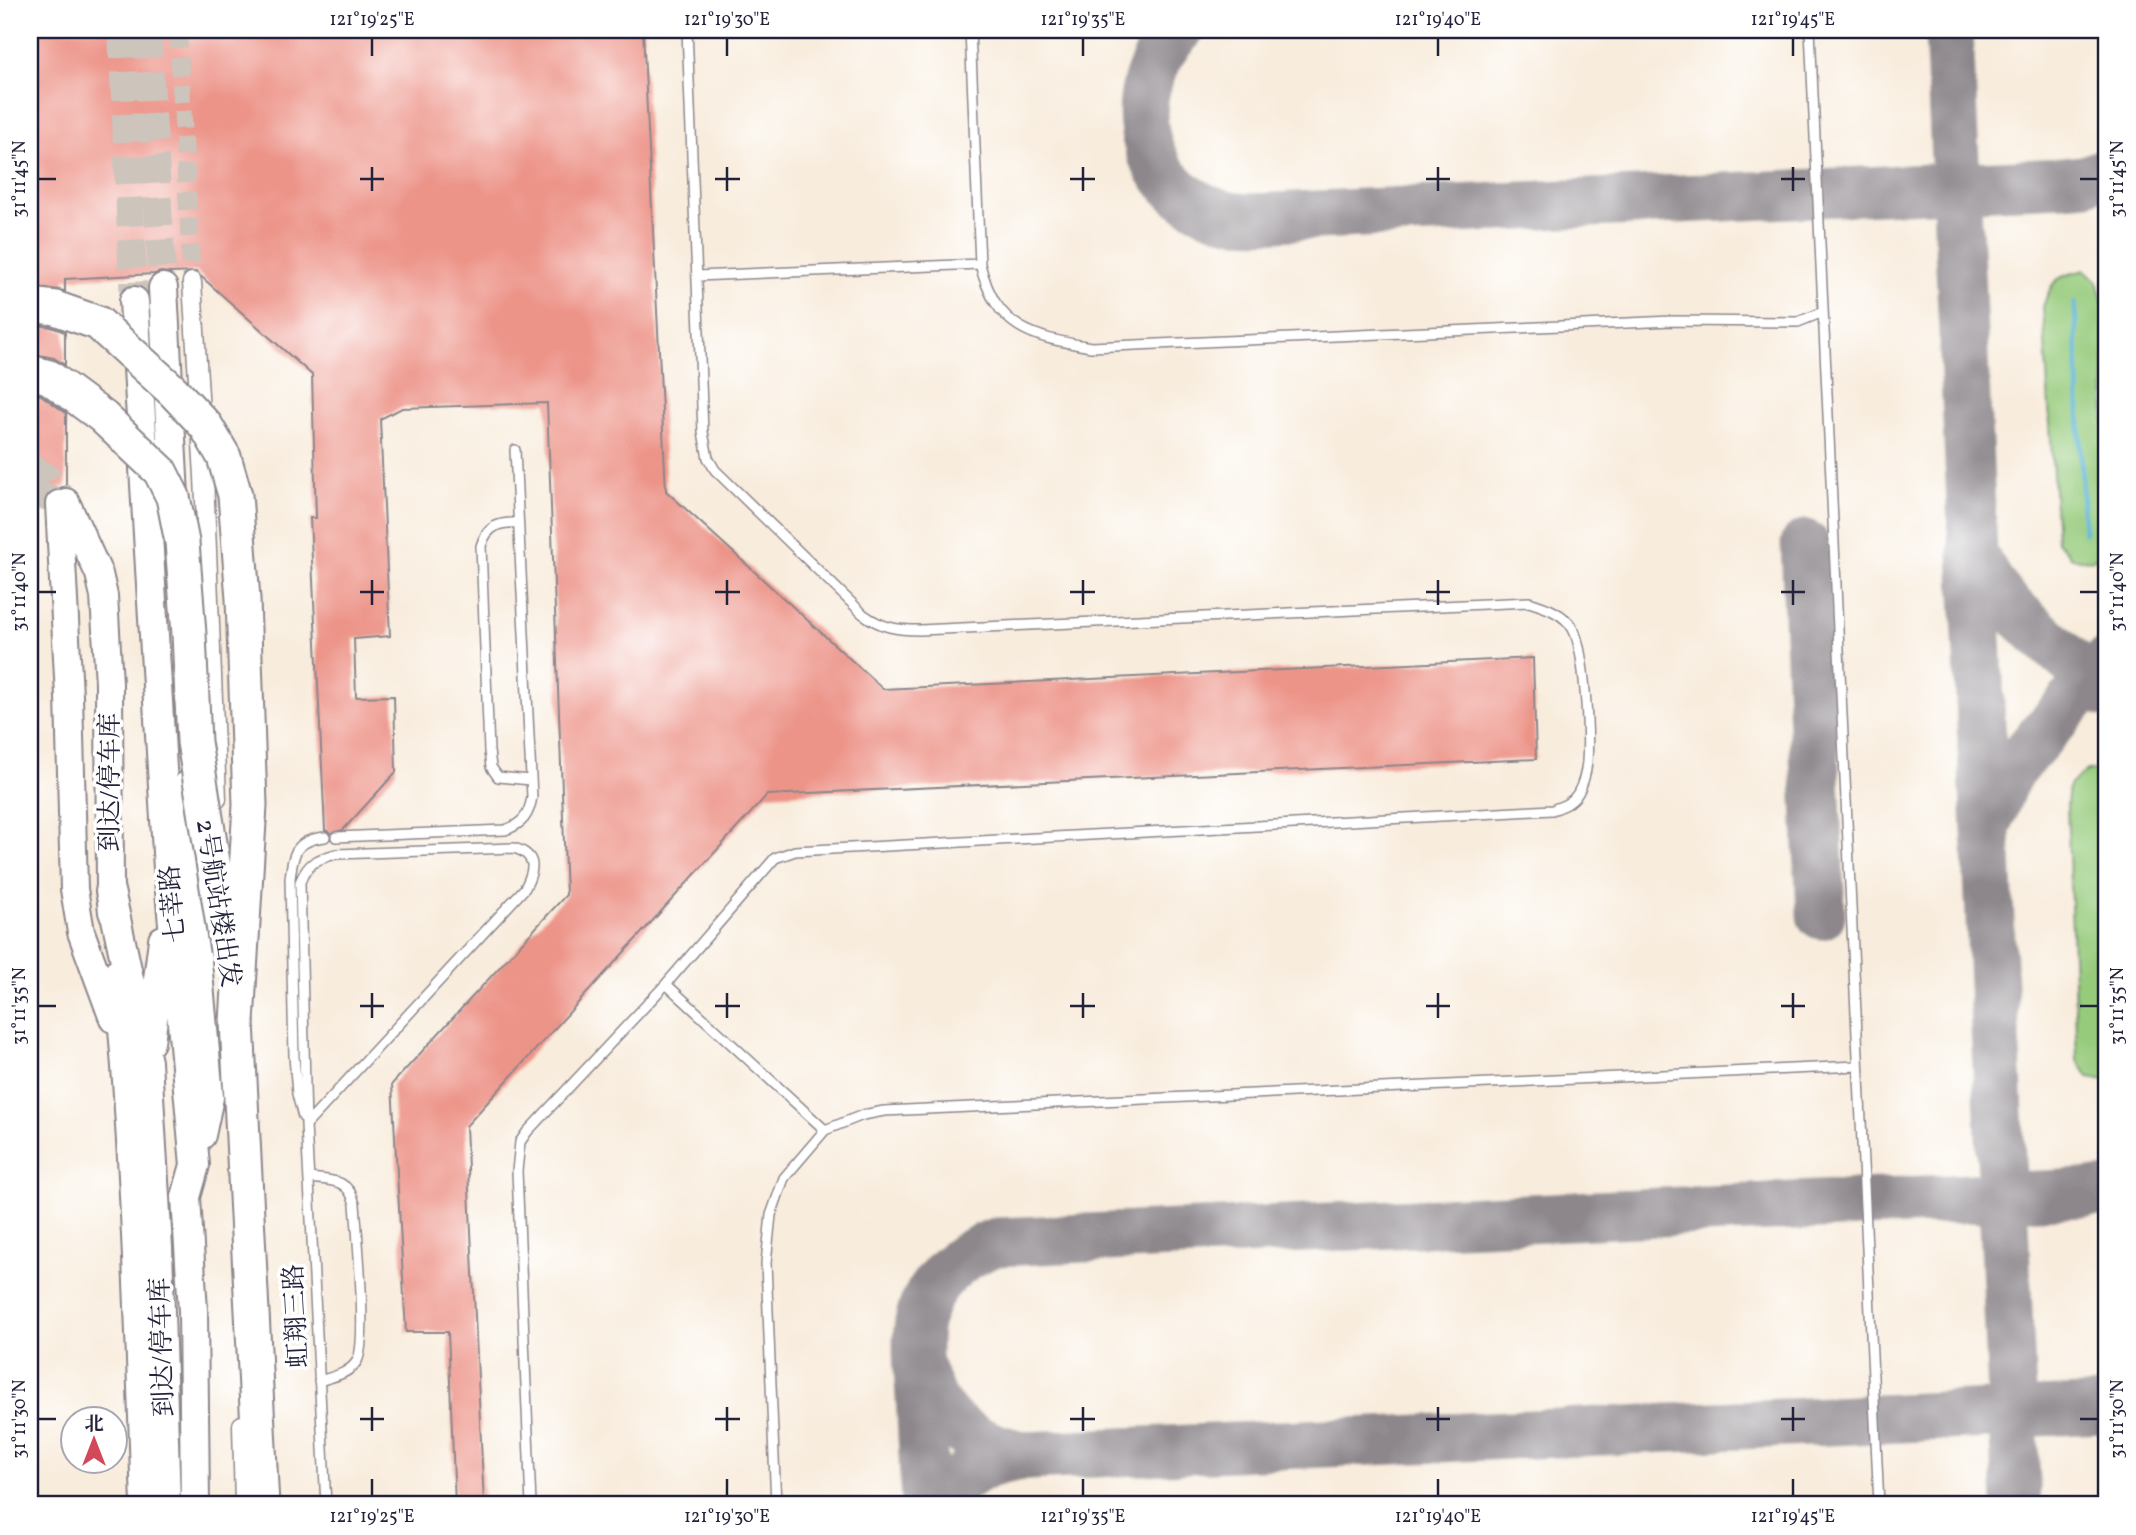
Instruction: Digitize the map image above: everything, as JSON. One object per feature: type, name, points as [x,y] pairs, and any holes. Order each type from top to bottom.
[{"type":"highway","points":[[30,305],[55,308],[99,323],[182,399],[206,426],[224,457],[235,495],[241,573],[250,805],[237,1021]]},
{"type":"highway","name":"2号航站楼出发","points":[[30,372],[49,377],[103,417],[160,471],[173,497],[182,542],[194,742],[237,1021],[262,1505]]},
{"type":"main road","points":[[163,288],[197,950],[209,1097],[195,1165]]},
{"type":"main road","name":"七莘路","points":[[134,301],[168,869],[195,1165],[186,1197],[193,1311],[195,1505]]},
{"type":"main road","name":"到达/停车库","points":[[110,891],[109,684],[104,596],[99,574],[63,502],[61,512],[74,889],[81,932],[106,999],[137,1066],[152,1140],[166,1505]]},
{"type":"main road","points":[[137,1066],[162,955],[168,869]]},
{"type":"main road","points":[[110,891],[137,1066]]},
{"type":"main road","name":"到达/停车库","points":[[137,1066],[133,1187],[145,1505]]},
{"type":"main road","points":[[152,1140],[193,1311]]},
{"type":"street","points":[[192,282],[204,476],[244,1505]]},
{"type":"lane","points":[[531,1505],[517,1171],[520,1142],[666,984],[775,858],[795,851],[1552,810],[1569,804],[1578,793],[1584,780],[1587,762],[1583,673],[1573,628],[1555,612],[1529,602],[920,630],[888,629],[863,614],[715,470],[708,458],[704,439],[687,30]]},
{"type":"lane","points":[[971,30],[979,264],[993,301],[1016,326],[1056,341],[1091,348],[1672,321],[1798,322],[1823,312]]},
{"type":"lane","points":[[1810,30],[1879,1505]]},
{"type":"lane","points":[[697,276],[979,264]]},
{"type":"lane","points":[[336,837],[505,830],[517,826],[528,814],[532,797],[515,450]]},
{"type":"lane","points":[[518,523],[497,524],[488,529],[481,546],[489,751],[491,767],[498,777],[531,780]]},
{"type":"lane","points":[[306,1125],[297,1094],[294,1056],[290,879],[296,851],[310,839],[325,837]]},
{"type":"lane","points":[[514,848],[525,852],[530,857],[532,871],[525,888],[306,1125],[300,882],[306,867],[316,859],[336,854],[514,848]]},
{"type":"lane","points":[[666,984],[824,1130]]},
{"type":"lane","points":[[776,1505],[767,1239],[771,1215],[784,1178],[824,1130],[863,1115],[884,1111],[1858,1066]]},
{"type":"lane","name":"虹翔三路","points":[[306,1125],[326,1505]]},
{"type":"lane","points":[[309,1178],[345,1185],[352,1192],[355,1204],[362,1327],[358,1360],[349,1371],[319,1381]]},
{"type":"green space","points":[[2085,270],[2097,281],[2104,306],[2106,554],[2092,560],[2072,558],[2057,541],[2043,307],[2049,290],[2057,280]]},
{"type":"green space","points":[[2088,770],[2106,770],[2106,1080],[2088,1077],[2077,1059],[2067,805],[2069,785]]},
{"type":"building","points":[[30,30],[643,30],[666,491],[883,689],[1533,658],[1536,759],[767,795],[466,1126],[484,1505],[455,1505],[448,1332],[406,1332],[392,1084],[566,895],[547,403],[402,408],[380,419],[390,636],[354,639],[356,697],[394,696],[396,772],[343,830],[331,833],[325,830],[310,518],[316,518],[312,375],[196,272],[65,279],[65,291],[30,286]]},
{"type":"building","points":[[30,324],[65,332],[65,365],[54,358],[30,353]]},
{"type":"building","points":[[30,392],[41,395],[66,413],[66,486],[50,491],[44,503],[30,504]]},
{"type":"waterway","points":[[2075,302],[2084,533]]},
{"type":"waterway","points":[[2098,806],[2106,993]]},
{"type":"taxiway","points":[[1179,30],[1161,53],[1149,78],[1144,105],[1145,132],[1153,157],[1167,179],[1188,198],[1215,212],[1234,217],[1264,218],[2063,182],[2085,180],[2106,172]]},
{"type":"taxiway","points":[[1949,30],[2017,1505]]},
{"type":"taxiway","points":[[1805,544],[1821,915]]},
{"type":"taxiway","points":[[1973,555],[1995,590],[2009,606],[2106,693]]},
{"type":"taxiway","points":[[1989,821],[2010,771],[2106,662]]},
{"type":"taxiway","points":[[925,1505],[917,1355],[921,1313],[944,1274],[968,1255],[996,1242],[2106,1192]]},
{"type":"taxiway","points":[[921,1370],[937,1405],[960,1430],[991,1446],[1027,1456]]},
{"type":"taxiway","points":[[937,1505],[946,1493],[976,1469],[987,1464],[1027,1456],[2106,1409]]},
{"type":"tunnel","points":[[122,30],[134,301]]},
{"type":"tunnel","points":[[147,30],[163,288]]},
{"type":"tunnel","points":[[178,30],[192,282]]},
{"type":"tunnel","points":[[30,465],[49,478],[66,502]]},
{"type":"tunnel","points":[[30,496],[49,497],[59,502]]}]
